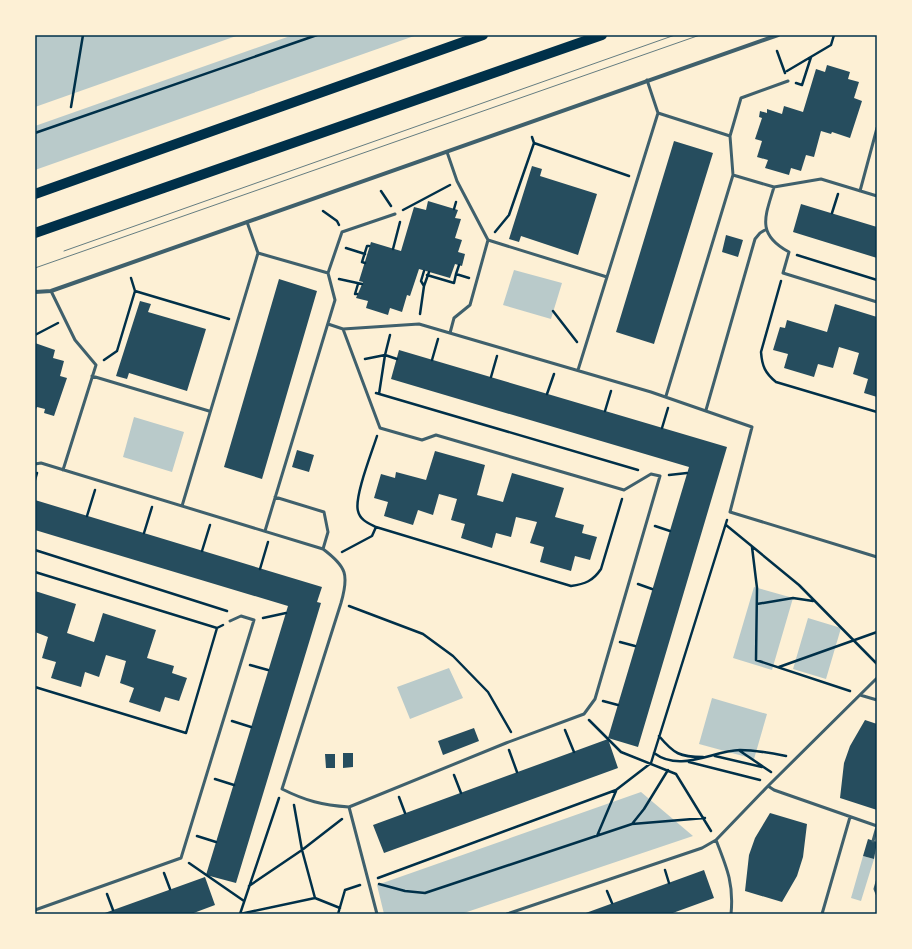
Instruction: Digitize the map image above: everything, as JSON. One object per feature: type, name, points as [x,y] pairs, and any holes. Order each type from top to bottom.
[{"type":"main road","points":[[35,194],[483,35]]},
{"type":"main road","points":[[35,233],[602,35]]},
{"type":"street","points":[[35,292],[51,291],[778,35]]},
{"type":"lane","points":[[578,370],[658,113],[647,80]]},
{"type":"lane","points":[[666,396],[734,175],[730,136],[741,98],[788,81]]},
{"type":"lane","points":[[658,113],[730,136]]},
{"type":"lane","points":[[860,191],[877,128]]},
{"type":"lane","points":[[447,152],[457,181],[488,240],[470,305],[454,318],[450,333]]},
{"type":"lane","points":[[734,175],[774,187],[821,179],[877,196]]},
{"type":"lane","points":[[774,187],[764,219],[765,230],[776,243],[789,252],[783,273],[877,302]]},
{"type":"lane","points":[[265,531],[335,300],[328,273],[342,232],[395,214]]},
{"type":"lane","points":[[182,506],[209,411],[258,253],[247,222]]},
{"type":"lane","points":[[706,410],[755,239],[765,230]]},
{"type":"lane","points":[[488,240],[607,277]]},
{"type":"lane","points":[[258,253],[328,273]]},
{"type":"lane","points":[[51,291],[75,340],[96,365],[63,470]]},
{"type":"lane","points":[[328,324],[343,329],[419,324],[666,396],[752,426],[730,512],[877,558]]},
{"type":"lane","points":[[35,464],[41,463],[323,549],[344,569],[346,584],[341,603],[282,789],[292,794],[323,805],[349,807],[506,743],[584,714],[595,699],[660,476],[651,474],[624,490],[436,435],[422,440],[380,428],[364,389],[343,329]]},
{"type":"lane","points":[[92,376],[209,411]]},
{"type":"lane","points":[[275,497],[324,512],[328,532],[323,549]]},
{"type":"lane","points":[[35,910],[181,858],[254,620],[241,616],[230,621]]},
{"type":"lane","points":[[508,914],[702,848],[716,840],[778,775],[877,678]]},
{"type":"lane","points":[[860,695],[877,700]]},
{"type":"lane","points":[[768,786],[774,790],[877,827],[873,841]]},
{"type":"lane","points":[[349,807],[377,914]]},
{"type":"lane","points":[[822,914],[850,817]]},
{"type":"lane","points":[[716,840],[727,867],[733,894],[731,914]]},
{"type":"lane","points":[[877,882],[875,890],[877,894]]},
{"type":"path","points":[[71,107],[83,35]]},
{"type":"path","points":[[35,133],[317,35]]},
{"type":"path","points":[[785,72],[831,46],[834,35]]},
{"type":"path","points":[[802,85],[811,57]]},
{"type":"path","points":[[488,240],[509,215],[534,143],[532,137]]},
{"type":"path","points":[[534,143],[637,179]]},
{"type":"path","points":[[395,214],[457,181]]},
{"type":"path","points":[[832,213],[840,185]]},
{"type":"path","points":[[454,209],[457,200]]},
{"type":"path","points":[[323,211],[337,221]]},
{"type":"path","points":[[337,245],[365,254]]},
{"type":"path","points":[[364,263],[362,262],[367,246],[369,246]]},
{"type":"path","points":[[789,252],[877,280]]},
{"type":"path","points":[[419,324],[424,286],[428,274],[454,283],[459,265]]},
{"type":"path","points":[[424,271],[421,281],[424,286]]},
{"type":"path","points":[[783,273],[761,352],[762,364],[766,374],[776,382],[877,412]]},
{"type":"path","points":[[456,274],[477,280]]},
{"type":"path","points":[[96,365],[117,351],[135,291],[130,278]]},
{"type":"path","points":[[349,281],[362,284]]},
{"type":"path","points":[[357,294],[355,294],[358,284]]},
{"type":"path","points":[[135,291],[237,322]]},
{"type":"path","points":[[553,311],[584,351]]},
{"type":"path","points":[[35,335],[64,319]]},
{"type":"path","points":[[379,394],[385,355],[390,339],[390,326]]},
{"type":"path","points":[[432,360],[441,330]]},
{"type":"path","points":[[490,377],[499,347]]},
{"type":"path","points":[[354,361],[385,355],[397,359]]},
{"type":"path","points":[[547,394],[557,364]]},
{"type":"path","points":[[605,411],[614,381]]},
{"type":"path","points":[[364,389],[651,474]]},
{"type":"path","points":[[662,428],[671,398]]},
{"type":"path","points":[[380,428],[357,500],[358,512],[364,521],[376,527],[571,586],[584,584],[595,578],[601,569],[624,490]]},
{"type":"path","points":[[660,476],[687,473]]},
{"type":"path","points":[[87,516],[98,481]]},
{"type":"path","points":[[144,533],[155,498]]},
{"type":"path","points":[[338,914],[345,890],[616,790],[651,763],[730,512]]},
{"type":"path","points":[[202,551],[213,516]]},
{"type":"path","points":[[646,524],[670,531]]},
{"type":"path","points":[[726,525],[799,585],[877,664]]},
{"type":"path","points":[[352,548],[372,536],[376,527]]},
{"type":"path","points":[[260,568],[270,533]]},
{"type":"path","points":[[752,547],[758,588],[756,660],[860,695]]},
{"type":"path","points":[[35,550],[241,616]]},
{"type":"path","points":[[35,572],[217,628],[186,733],[35,687]]},
{"type":"path","points":[[630,582],[652,589]]},
{"type":"path","points":[[757,604],[793,598],[814,601]]},
{"type":"path","points":[[341,603],[422,634],[453,656],[488,692],[515,740]]},
{"type":"path","points":[[254,620],[286,613]]},
{"type":"path","points":[[778,668],[877,632]]},
{"type":"path","points":[[613,640],[635,646]]},
{"type":"path","points":[[242,662],[268,670]]},
{"type":"path","points":[[595,699],[618,705]]},
{"type":"path","points":[[584,714],[621,752],[676,774],[705,818],[716,840]]},
{"type":"path","points":[[224,719],[251,727]]},
{"type":"path","points":[[562,722],[574,752]]},
{"type":"path","points":[[660,736],[670,749],[677,753],[691,757],[705,757]]},
{"type":"path","points":[[506,743],[517,772]]},
{"type":"path","points":[[685,761],[740,750],[774,753],[795,758]]},
{"type":"path","points":[[740,750],[762,767],[778,775]]},
{"type":"path","points":[[654,753],[663,760],[685,761],[761,780],[768,786]]},
{"type":"path","points":[[715,756],[762,767]]},
{"type":"path","points":[[450,766],[461,793]]},
{"type":"path","points":[[632,824],[644,809],[668,770]]},
{"type":"path","points":[[206,776],[234,784]]},
{"type":"path","points":[[395,788],[405,813]]},
{"type":"path","points":[[282,789],[240,914],[315,898],[340,908]]},
{"type":"path","points":[[596,836],[616,790]]},
{"type":"path","points":[[292,794],[302,850],[315,898]]},
{"type":"path","points":[[249,887],[342,820],[349,807]]},
{"type":"path","points":[[369,881],[405,892],[426,893],[632,824],[705,818]]},
{"type":"path","points":[[189,834],[216,842]]},
{"type":"path","points":[[181,858],[244,901]]},
{"type":"path","points":[[161,865],[170,889]]},
{"type":"path","points":[[604,881],[612,903]]},
{"type":"path","points":[[104,885],[113,910]]},
{"type":"shaded area","points":[[35,35],[239,35],[35,107]]},
{"type":"shaded area","points":[[293,35],[417,35],[35,170],[35,126]]},
{"type":"shaded area","points":[[514,270],[562,283],[551,319],[503,305]]},
{"type":"shaded area","points":[[134,417],[184,432],[172,472],[123,457]]},
{"type":"shaded area","points":[[754,587],[793,598],[772,670],[733,658]]},
{"type":"shaded area","points":[[808,618],[841,628],[826,679],[793,669]]},
{"type":"shaded area","points":[[449,668],[463,698],[410,719],[397,687]]},
{"type":"shaded area","points":[[712,698],[767,714],[754,759],[699,744]]},
{"type":"shaded area","points":[[641,792],[693,836],[461,914],[384,914],[377,885]]},
{"type":"shaded area","points":[[863,856],[874,859],[861,901],[851,898]]},
{"type":"building","points":[[827,65],[850,72],[848,79],[859,82],[854,98],[862,101],[850,138],[832,132],[831,134],[821,131],[814,157],[806,155],[801,171],[791,168],[789,175],[765,168],[768,160],[757,157],[762,141],[755,139],[762,118],[759,117],[760,111],[767,113],[767,109],[782,114],[784,106],[803,112],[816,69],[825,72]]},
{"type":"building","points":[[674,141],[713,153],[654,344],[616,332]]},
{"type":"building","points":[[532,166],[542,169],[540,176],[597,194],[578,255],[521,236],[519,242],[509,239]]},
{"type":"building","points":[[428,201],[458,210],[455,218],[461,219],[455,238],[462,240],[458,252],[465,254],[462,266],[455,264],[450,278],[419,269],[410,296],[407,295],[402,312],[390,308],[388,315],[366,308],[368,301],[356,298],[363,282],[359,281],[371,242],[401,251],[414,207],[426,210]]},
{"type":"building","points":[[801,204],[877,227],[877,258],[793,232]]},
{"type":"building","points":[[726,235],[743,240],[738,257],[722,252]]},
{"type":"building","points":[[279,279],[317,291],[262,479],[224,467]]},
{"type":"building","points":[[140,301],[151,304],[148,312],[206,329],[187,391],[129,373],[127,379],[116,376]]},
{"type":"building","points":[[835,304],[877,317],[877,397],[864,393],[868,379],[853,374],[859,353],[839,347],[833,368],[818,364],[814,377],[784,368],[788,354],[773,350],[780,327],[785,328],[787,320],[827,332]]},
{"type":"building","points":[[35,343],[55,350],[53,358],[64,361],[60,376],[67,378],[54,416],[44,413],[45,409],[37,407],[35,411]]},
{"type":"building","points":[[399,350],[727,447],[638,747],[608,738],[689,467],[391,379]]},
{"type":"building","points":[[297,450],[314,455],[309,472],[292,467]]},
{"type":"building","points":[[435,451],[485,465],[477,495],[503,502],[512,473],[564,488],[555,517],[584,525],[582,533],[597,537],[590,560],[575,556],[571,571],[540,562],[544,547],[530,543],[537,522],[516,517],[511,537],[496,533],[492,548],[461,538],[465,524],[451,520],[457,499],[439,494],[433,515],[418,510],[413,525],[384,516],[388,502],[374,498],[381,474],[395,478],[396,472],[426,480]]},
{"type":"building","points":[[35,500],[322,587],[317,602],[321,603],[236,883],[206,875],[288,606],[35,530]]},
{"type":"building","points":[[35,591],[76,604],[67,633],[94,642],[103,613],[156,630],[147,658],[174,666],[172,673],[187,678],[179,701],[165,697],[160,712],[129,702],[134,688],[120,683],[126,661],[106,655],[99,677],[85,672],[81,687],[51,678],[56,662],[42,658],[48,637],[35,632]]},
{"type":"building","points":[[865,720],[877,724],[877,810],[840,798],[844,763],[850,746]]},
{"type":"building","points":[[474,728],[479,741],[443,755],[438,741]]},
{"type":"building","points":[[608,739],[618,768],[384,853],[373,825]]},
{"type":"building","points":[[343,753],[353,753],[353,767],[343,768]]},
{"type":"building","points":[[325,754],[335,754],[335,768],[326,768]]},
{"type":"building","points":[[770,813],[807,824],[803,857],[797,876],[782,902],[745,891],[749,855],[755,838]]},
{"type":"building","points":[[868,839],[877,842],[874,859],[863,856]]},
{"type":"building","points":[[704,870],[714,898],[670,914],[583,914]]},
{"type":"building","points":[[205,877],[215,905],[191,914],[102,914]]},
{"type":"tram line","points":[[64,251],[675,35]]},
{"type":"tram line","points":[[35,268],[700,35]]}]
